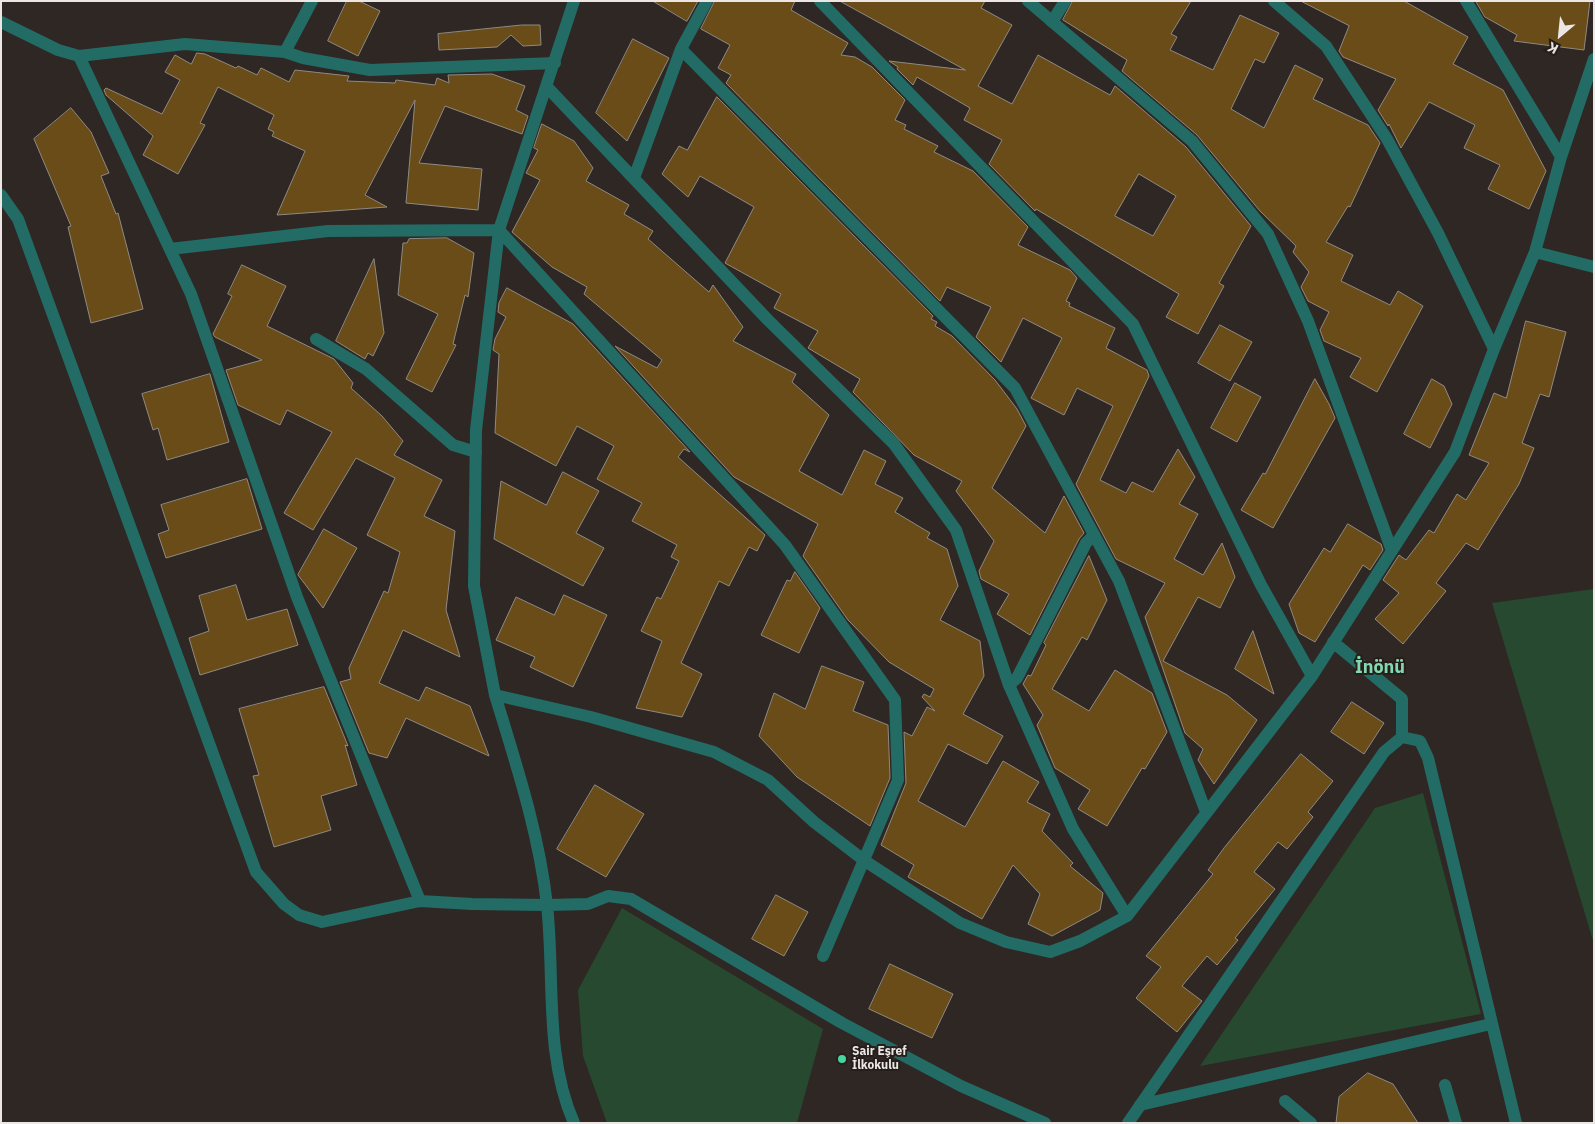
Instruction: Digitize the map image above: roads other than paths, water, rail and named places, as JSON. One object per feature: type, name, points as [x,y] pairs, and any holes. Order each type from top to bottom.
[{"type":"street","points":[[284,52],[312,1]]},
{"type":"street","points":[[574,1],[499,230],[476,430],[474,586],[495,695],[531,813],[547,905],[557,1070],[566,1105],[574,1123]]},
{"type":"street","points":[[634,178],[681,49],[707,1]]},
{"type":"street","points":[[820,1],[1133,324],[1261,585],[1312,676]]},
{"type":"street","points":[[1028,1],[1192,141],[1268,234],[1308,320],[1392,551]]},
{"type":"street","points":[[1052,22],[1065,1]]},
{"type":"street","points":[[1274,1],[1326,46],[1387,139],[1438,233],[1494,348]]},
{"type":"street","points":[[1466,1],[1561,157]]},
{"type":"street","points":[[1,22],[58,50],[79,56],[185,44],[284,52],[302,58],[370,70],[555,63]]},
{"type":"street","points":[[681,49],[1015,388],[1119,580],[1206,812]]},
{"type":"street","points":[[79,56],[191,294],[297,597],[420,901]]},
{"type":"street","points":[[495,695],[592,717],[714,752],[768,780],[814,822],[865,861],[960,923],[1006,942],[1050,952],[1080,942],[1127,916],[1312,676],[1455,452],[1494,348],[1535,252],[1561,157],[1594,59]]},
{"type":"street","points":[[547,87],[768,320],[900,452],[956,530],[1009,685],[1073,829],[1127,916]]},
{"type":"street","points":[[1,195],[18,220],[256,872],[284,904],[299,915],[322,922],[420,901],[547,905],[588,904],[608,896],[631,899],[842,1022],[961,1086],[1045,1123]]},
{"type":"street","points":[[170,249],[328,231],[499,230],[785,545],[895,700],[898,780],[823,956]]},
{"type":"street","points":[[1535,252],[1594,267]]},
{"type":"street","points":[[316,339],[366,369],[453,445],[476,452]]},
{"type":"street","points":[[1009,685],[1017,678],[1086,543],[1094,535]]},
{"type":"street","points":[[1333,642],[1402,699],[1402,737]]},
{"type":"street","points":[[1402,737],[1420,741],[1428,758],[1516,1123]]},
{"type":"street","points":[[1128,1123],[1384,752],[1402,737]]},
{"type":"street","points":[[1140,1105],[1491,1024]]},
{"type":"street","points":[[1446,1085],[1456,1123]]},
{"type":"street","points":[[1285,1101],[1311,1123]]},
{"type":"place","name":"Şair Eşref İlkokulu","points":[[842,1059]]},
{"type":"district","name":"İnönü","points":[[1380,668]]}]
